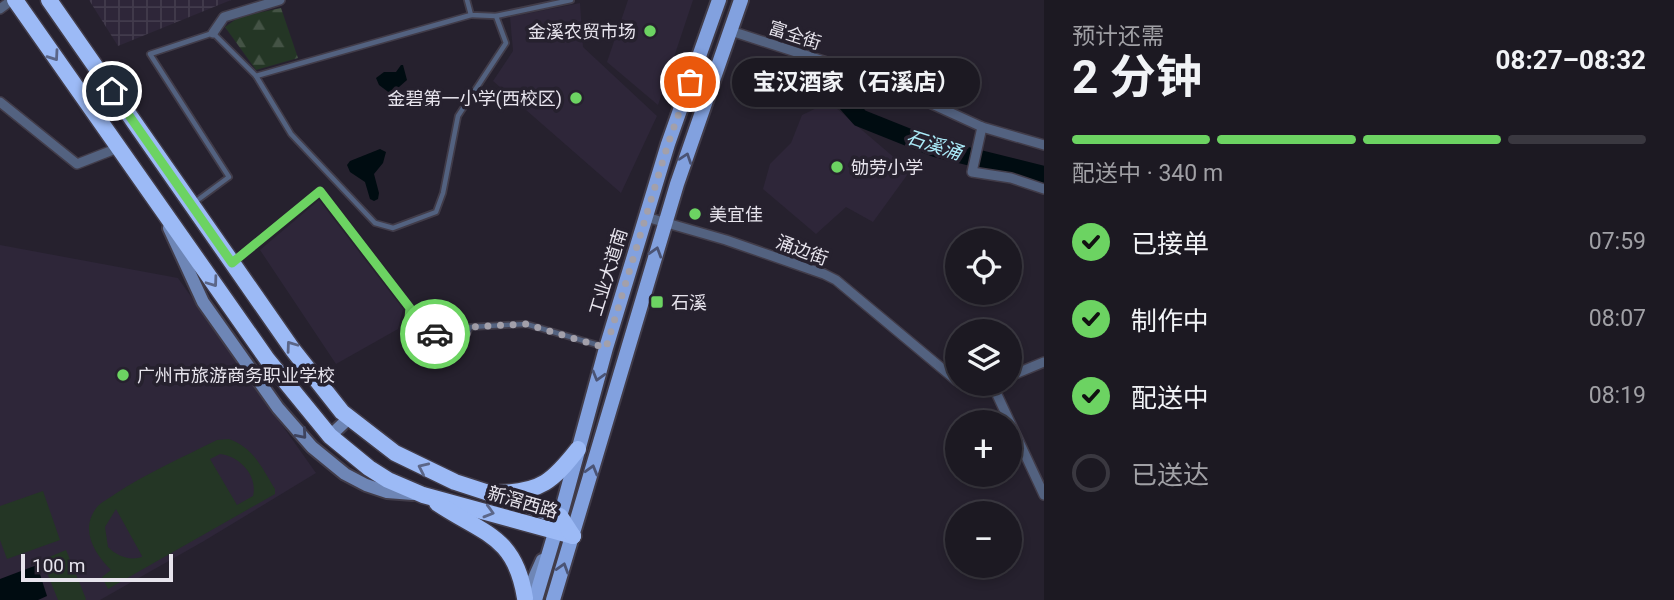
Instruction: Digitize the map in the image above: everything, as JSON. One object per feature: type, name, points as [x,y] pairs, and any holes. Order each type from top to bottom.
[{"type":"highway","name":"新滘西路","points":[[13,0],[267,359],[330,436],[387,480],[423,495],[558,523]]},
{"type":"highway","name":"新滘西路","points":[[49,0],[313,376],[349,418],[394,453],[427,470],[558,523],[573,536]]},
{"type":"highway","points":[[486,493],[520,492],[542,485],[558,473],[578,449]]},
{"type":"highway","points":[[423,495],[457,517],[482,528],[500,542],[518,566],[528,599]]},
{"type":"main road","name":"工业大道南","points":[[528,599],[558,523],[606,348],[668,144],[719,0]]},
{"type":"main road","points":[[553,600],[665,223],[741,0]]},
{"type":"main road","points":[[162,212],[203,302],[278,408],[312,447],[345,474],[366,485],[387,492],[423,495]]},
{"type":"main road","points":[[330,436],[349,418]]},
{"type":"street","points":[[0,9],[13,0]]},
{"type":"street","points":[[213,33],[224,17],[280,0]]},
{"type":"street","name":"富全街","points":[[731,31],[873,77],[982,127],[1044,145]]},
{"type":"street","points":[[0,102],[78,164],[118,148]]},
{"type":"street","points":[[982,127],[972,172],[1011,178],[1044,189]]},
{"type":"street","name":"涌边街","points":[[646,217],[736,243],[836,280],[945,370]]},
{"type":"street","points":[[1022,371],[1044,362]]},
{"type":"street","name":"涌边街","points":[[1001,396],[1044,495]]},
{"type":"lane","points":[[467,0],[471,15]]},
{"type":"lane","points":[[256,76],[471,15],[496,16],[571,0]]},
{"type":"lane","points":[[191,204],[229,177],[150,54],[213,33],[256,76],[291,134],[309,155],[375,223],[393,228],[436,212],[443,193],[458,116],[506,43],[496,16]]},
{"type":"lane","points":[[232,263],[320,191],[410,308],[408,328],[464,341],[470,327],[526,324],[606,348]]},
{"type":"shaded area","points":[[89,0],[231,0],[118,46]]},
{"type":"shaded area","name":"金溪农贸市场","points":[[628,0],[693,0],[658,105],[607,62]]},
{"type":"shaded area","name":"金碧第一小学(西校区)","points":[[580,3],[583,47],[657,116],[621,193],[493,81],[513,51],[510,17]]},
{"type":"shaded area","points":[[401,65],[407,80],[391,94],[379,85],[376,78],[384,72],[396,72]]},
{"type":"shaded area","name":"劬劳小学","points":[[829,102],[910,171],[873,222],[846,207],[816,234],[763,189],[770,164],[791,143],[802,115]]},
{"type":"shaded area","points":[[380,149],[386,152],[383,163],[374,174],[379,193],[378,199],[374,201],[370,199],[365,182],[350,172],[347,165],[350,161]]},
{"type":"shaded area","points":[[319,200],[403,309],[398,329],[336,364],[260,250]]},
{"type":"shaded area","name":"广州市旅游商务职业学校","points":[[0,245],[178,278],[316,473],[100,600],[0,600]]},
{"type":"shaded area","points":[[37,565],[47,596],[38,600],[0,600],[0,579]]},
{"type":"green space","points":[[281,8],[298,58],[256,70],[225,27],[239,17]]},
{"type":"green space","points":[[229,439],[251,453],[275,489],[275,494],[108,589],[102,577],[111,570],[95,549],[89,533],[89,524],[97,507],[140,479],[217,440]],"holes":[[[220,454],[241,463],[253,481],[253,496],[237,505],[210,459]],[[116,509],[142,556],[142,557],[123,557],[108,547],[105,527]]]},
{"type":"green space","points":[[43,491],[60,540],[7,559],[0,540],[0,506]]},
{"type":"green space","points":[[66,550],[85,600],[58,600],[42,560]]},
{"type":"waterway","name":"石溪涌","points":[[837,92],[860,118],[935,148],[1044,175]]},
{"type":"way so far","points":[[435,334],[464,341],[470,327],[526,324],[606,348],[668,144],[690,82]]},
{"type":"place","name":"金溪农贸市场","points":[[650,31]]},
{"type":"place","name":"宝汉酒家（石溪店）","points":[[690,82]]},
{"type":"place","name":"金碧第一小学(西校区)","points":[[576,98]]},
{"type":"place","name":"劬劳小学","points":[[837,167]]},
{"type":"place","name":"美宜佳","points":[[695,214]]},
{"type":"place","name":"石溪","points":[[657,302]]},
{"type":"place","name":"广州市旅游商务职业学校","points":[[123,375]]},
{"type":"route","points":[[112,91],[232,263],[320,191],[410,308],[408,328],[435,334]]}]
